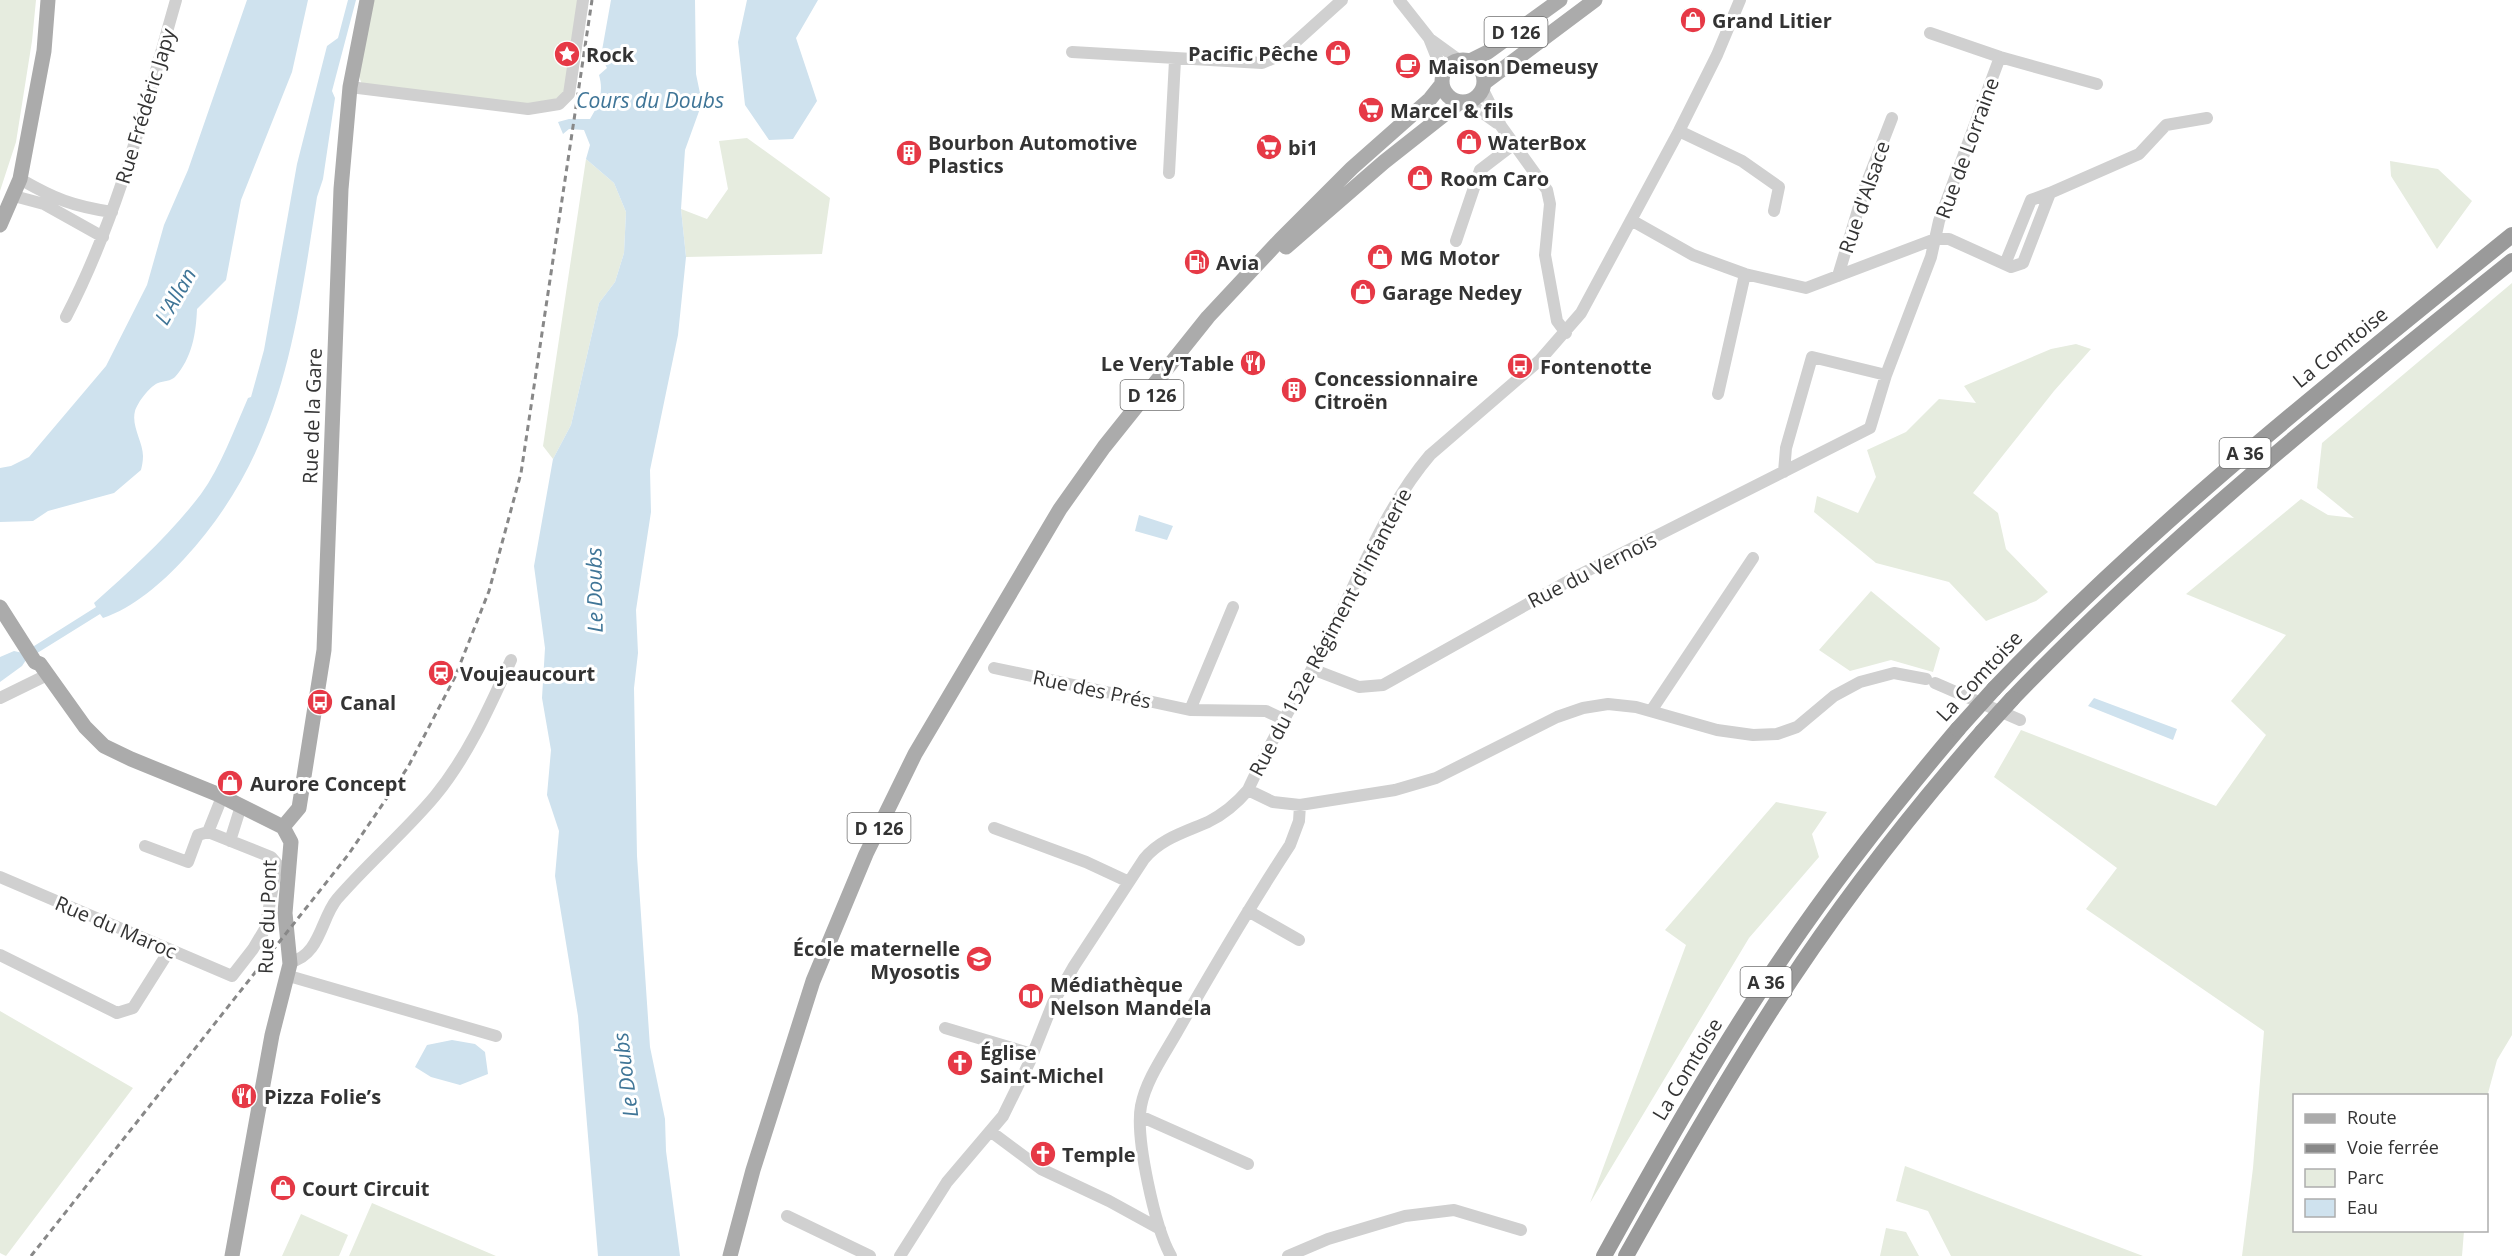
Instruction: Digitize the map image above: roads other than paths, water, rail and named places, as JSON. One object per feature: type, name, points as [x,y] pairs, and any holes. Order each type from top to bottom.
[{"type":"highway","name":"La Comtoise","points":[[1604,1256],[1705,1079],[1785,953],[1876,829],[1958,729],[2085,597],[2218,477],[2512,236]]},
{"type":"highway","name":"La Comtoise","points":[[1626,1256],[1722,1087],[1810,952],[1891,840],[1982,732],[2111,600],[2225,497],[2512,261]]},
{"type":"main road","points":[[0,225],[20,179],[44,51],[48,0]]},
{"type":"main road","name":"Rue de la Gare","points":[[283,827],[299,808],[324,650],[341,189],[350,87],[367,0]]},
{"type":"main road","name":"D 126","points":[[1465,60],[1488,52],[1560,0]]},
{"type":"main road","name":"D 126","points":[[1483,85],[1595,0]]},
{"type":"main road","points":[[1465,60],[1479,67],[1483,85],[1476,97],[1463,101],[1446,94],[1442,79],[1449,64],[1465,60]]},
{"type":"main road","name":"D 126","points":[[730,1256],[753,1170],[813,981],[867,854],[915,754],[1060,509],[1104,447],[1208,317],[1352,168],[1430,99],[1442,79]]},
{"type":"main road","name":"D 126","points":[[1033,554],[1165,378],[1249,282],[1284,248],[1355,187],[1463,101]]},
{"type":"main road","points":[[0,607],[35,662],[40,664],[85,727],[104,746],[222,797],[283,827]]},
{"type":"main road","name":"Rue du Pont","points":[[232,1256],[272,1035],[289,969],[285,913],[291,842],[283,827]]},
{"type":"street","name":"Rue Frédéric Japy","points":[[66,317],[90,269],[127,169],[176,0]]},
{"type":"street","points":[[350,87],[528,109],[559,104],[569,94],[583,0]]},
{"type":"street","points":[[1072,52],[1175,60],[1254,63],[1273,60],[1342,0]]},
{"type":"street","points":[[1399,0],[1429,38],[1465,60]]},
{"type":"street","name":"Rue du 152e Régiment d'Infanterie","points":[[900,1256],[947,1182],[1003,1116],[1053,1003],[1074,966],[1150,851],[1173,837],[1222,814],[1248,790],[1394,505],[1416,470],[1438,448],[1540,360],[1566,333],[1581,313],[1679,130],[1717,55],[1740,0]]},
{"type":"street","name":"Rue de Lorraine","points":[[1930,33],[2000,57],[2097,84]]},
{"type":"street","points":[[1429,38],[1442,79]]},
{"type":"street","name":"Rue de Lorraine","points":[[1870,428],[1886,375],[1931,257],[1939,221],[2000,57]]},
{"type":"street","points":[[1169,173],[1175,60]]},
{"type":"street","points":[[1483,85],[1501,126],[1547,190],[1550,204],[1545,255],[1557,321],[1566,333]]},
{"type":"street","points":[[1463,101],[1501,126]]},
{"type":"street","name":"Rue d'Alsace","points":[[1838,276],[1864,190],[1892,118]]},
{"type":"street","points":[[1631,220],[1693,255],[1745,274],[1806,288],[1935,239],[1949,239],[2005,264],[2031,201],[2139,154],[2166,125],[2207,118]]},
{"type":"street","points":[[1679,130],[1742,161],[1779,187],[1774,211]]},
{"type":"street","points":[[1456,241],[1480,170],[1514,144]]},
{"type":"street","points":[[20,179],[49,195],[76,206],[112,212]]},
{"type":"street","points":[[14,196],[44,204],[103,237]]},
{"type":"street","points":[[1718,394],[1745,274]]},
{"type":"street","points":[[1784,471],[1786,448],[1812,357],[1886,375]]},
{"type":"street","name":"Rue du Vernois","points":[[1312,669],[1359,687],[1383,685],[1581,574],[1870,428]]},
{"type":"street","points":[[1651,711],[1753,558]]},
{"type":"street","points":[[1190,710],[1233,607]]},
{"type":"street","points":[[289,969],[310,950],[336,900],[436,794],[471,739],[511,660]]},
{"type":"street","name":"Rue des Prés","points":[[994,668],[1190,710],[1266,711],[1285,720]]},
{"type":"street","points":[[1248,790],[1273,802],[1300,805],[1395,790],[1436,778],[1557,717],[1583,708],[1608,704],[1651,711],[1717,730],[1753,735],[1777,734],[1797,727],[1834,696],[1860,682],[1894,673],[1931,681],[2020,720]]},
{"type":"street","points":[[0,698],[47,675]]},
{"type":"street","points":[[208,832],[222,797]]},
{"type":"street","points":[[1171,1256],[1160,1229],[1140,1134],[1140,1116],[1145,1094],[1162,1059],[1248,911],[1290,845],[1299,821],[1300,805]]},
{"type":"street","points":[[145,846],[188,862],[198,834],[208,832],[230,841],[241,806]]},
{"type":"street","points":[[994,828],[1086,862],[1129,882]]},
{"type":"street","name":"Rue du Maroc","points":[[0,877],[232,976],[254,950],[265,929],[277,864],[271,857],[230,841]]},
{"type":"street","points":[[1248,911],[1299,940]]},
{"type":"street","points":[[0,955],[117,1013],[133,1008],[169,951]]},
{"type":"street","points":[[289,969],[496,1036]]},
{"type":"street","points":[[945,1028],[1032,1054]]},
{"type":"street","points":[[1140,1116],[1248,1164]]},
{"type":"street","points":[[990,1131],[1041,1169],[1109,1201],[1160,1229]]},
{"type":"street","points":[[1288,1256],[1328,1239],[1405,1216],[1454,1210],[1521,1230]]},
{"type":"street","points":[[787,1216],[870,1256]]},
{"type":"water","name":"L'Allan","points":[[247,0],[308,0],[292,72],[241,200],[226,280],[197,309],[192,345],[181,370],[173,378],[151,388],[141,399],[135,411],[134,417],[143,460],[141,470],[114,493],[48,511],[33,521],[0,522],[0,468],[11,466],[29,457],[106,366],[147,285],[164,225],[188,170]]},
{"type":"water","points":[[348,0],[356,0],[332,91],[335,98],[323,179],[317,197],[292,343],[264,434],[243,477],[217,519],[184,559],[157,586],[114,614],[103,618],[100,614],[26,660],[22,666],[0,682],[0,657],[14,651],[23,653],[96,607],[94,603],[177,524],[201,494],[221,460],[248,398],[251,397],[264,350],[297,164],[327,46],[338,38]]},
{"type":"water","points":[[611,0],[695,0],[696,74],[702,103],[685,150],[681,209],[686,257],[678,335],[650,470],[651,512],[636,610],[638,653],[634,688],[637,856],[650,1047],[665,1119],[666,1151],[680,1256],[598,1256],[578,1016],[555,876],[559,831],[547,795],[551,750],[542,698],[545,648],[534,566],[553,459],[571,425],[599,303],[615,282],[624,253],[626,212],[614,183],[586,159],[590,145],[584,130],[569,129],[563,134],[558,122],[569,119],[590,119],[596,108],[601,92],[599,75],[607,68],[601,56]]},
{"type":"water","points":[[747,0],[818,0],[796,38],[817,101],[793,139],[769,140],[745,105],[738,42]]},
{"type":"water","points":[[1139,515],[1173,526],[1167,540],[1135,531]]},
{"type":"water","points":[[2094,698],[2177,729],[2173,740],[2088,706]]},
{"type":"water","points":[[452,1040],[475,1044],[485,1052],[488,1074],[460,1085],[431,1077],[415,1067],[427,1045]]},
{"type":"railway","points":[[31,1256],[348,855],[408,767],[455,677],[489,591],[521,473],[592,0]]},
{"type":"place","name":"Grand Litier","points":[[1693,20]]},
{"type":"place","name":"Pacific Pêche","points":[[1338,53]]},
{"type":"place","name":"Rock","points":[[567,54]]},
{"type":"place","name":"Maison Demeusy","points":[[1408,66]]},
{"type":"place","name":"Marcel & fils","points":[[1371,110]]},
{"type":"place","name":"WaterBox","points":[[1469,142]]},
{"type":"place","name":"bi1","points":[[1269,147]]},
{"type":"place","name":"Bourbon Automotive Plastics","points":[[909,153]]},
{"type":"place","name":"Room Caro","points":[[1420,178]]},
{"type":"place","name":"MG Motor","points":[[1380,257]]},
{"type":"place","name":"Avia","points":[[1197,262]]},
{"type":"place","name":"Garage Nedey","points":[[1363,292]]},
{"type":"place","name":"Le Very'Table","points":[[1253,363]]},
{"type":"place","name":"Fontenotte","points":[[1520,366]]},
{"type":"place","name":"Concessionnaire Citroën","points":[[1294,390]]},
{"type":"place","name":"Voujeaucourt","points":[[441,673]]},
{"type":"place","name":"Canal","points":[[320,702]]},
{"type":"place","name":"Aurore Concept","points":[[230,783]]},
{"type":"place","name":"École maternelle Myosotis","points":[[979,959]]},
{"type":"place","name":"Médiathèque Nelson Mandela","points":[[1031,996]]},
{"type":"place","name":"Église Saint-Michel","points":[[960,1063]]},
{"type":"place","name":"Pizza Folie’s","points":[[244,1096]]},
{"type":"place","name":"Temple","points":[[1043,1154]]},
{"type":"place","name":"Court Circuit","points":[[283,1188]]},
{"type":"water label","name":"Cours du Doubs","points":[[650,100]]},
{"type":"water label","name":"Le Doubs","points":[[594,590]]},
{"type":"water label","name":"Le Doubs","points":[[625,1075]]}]
